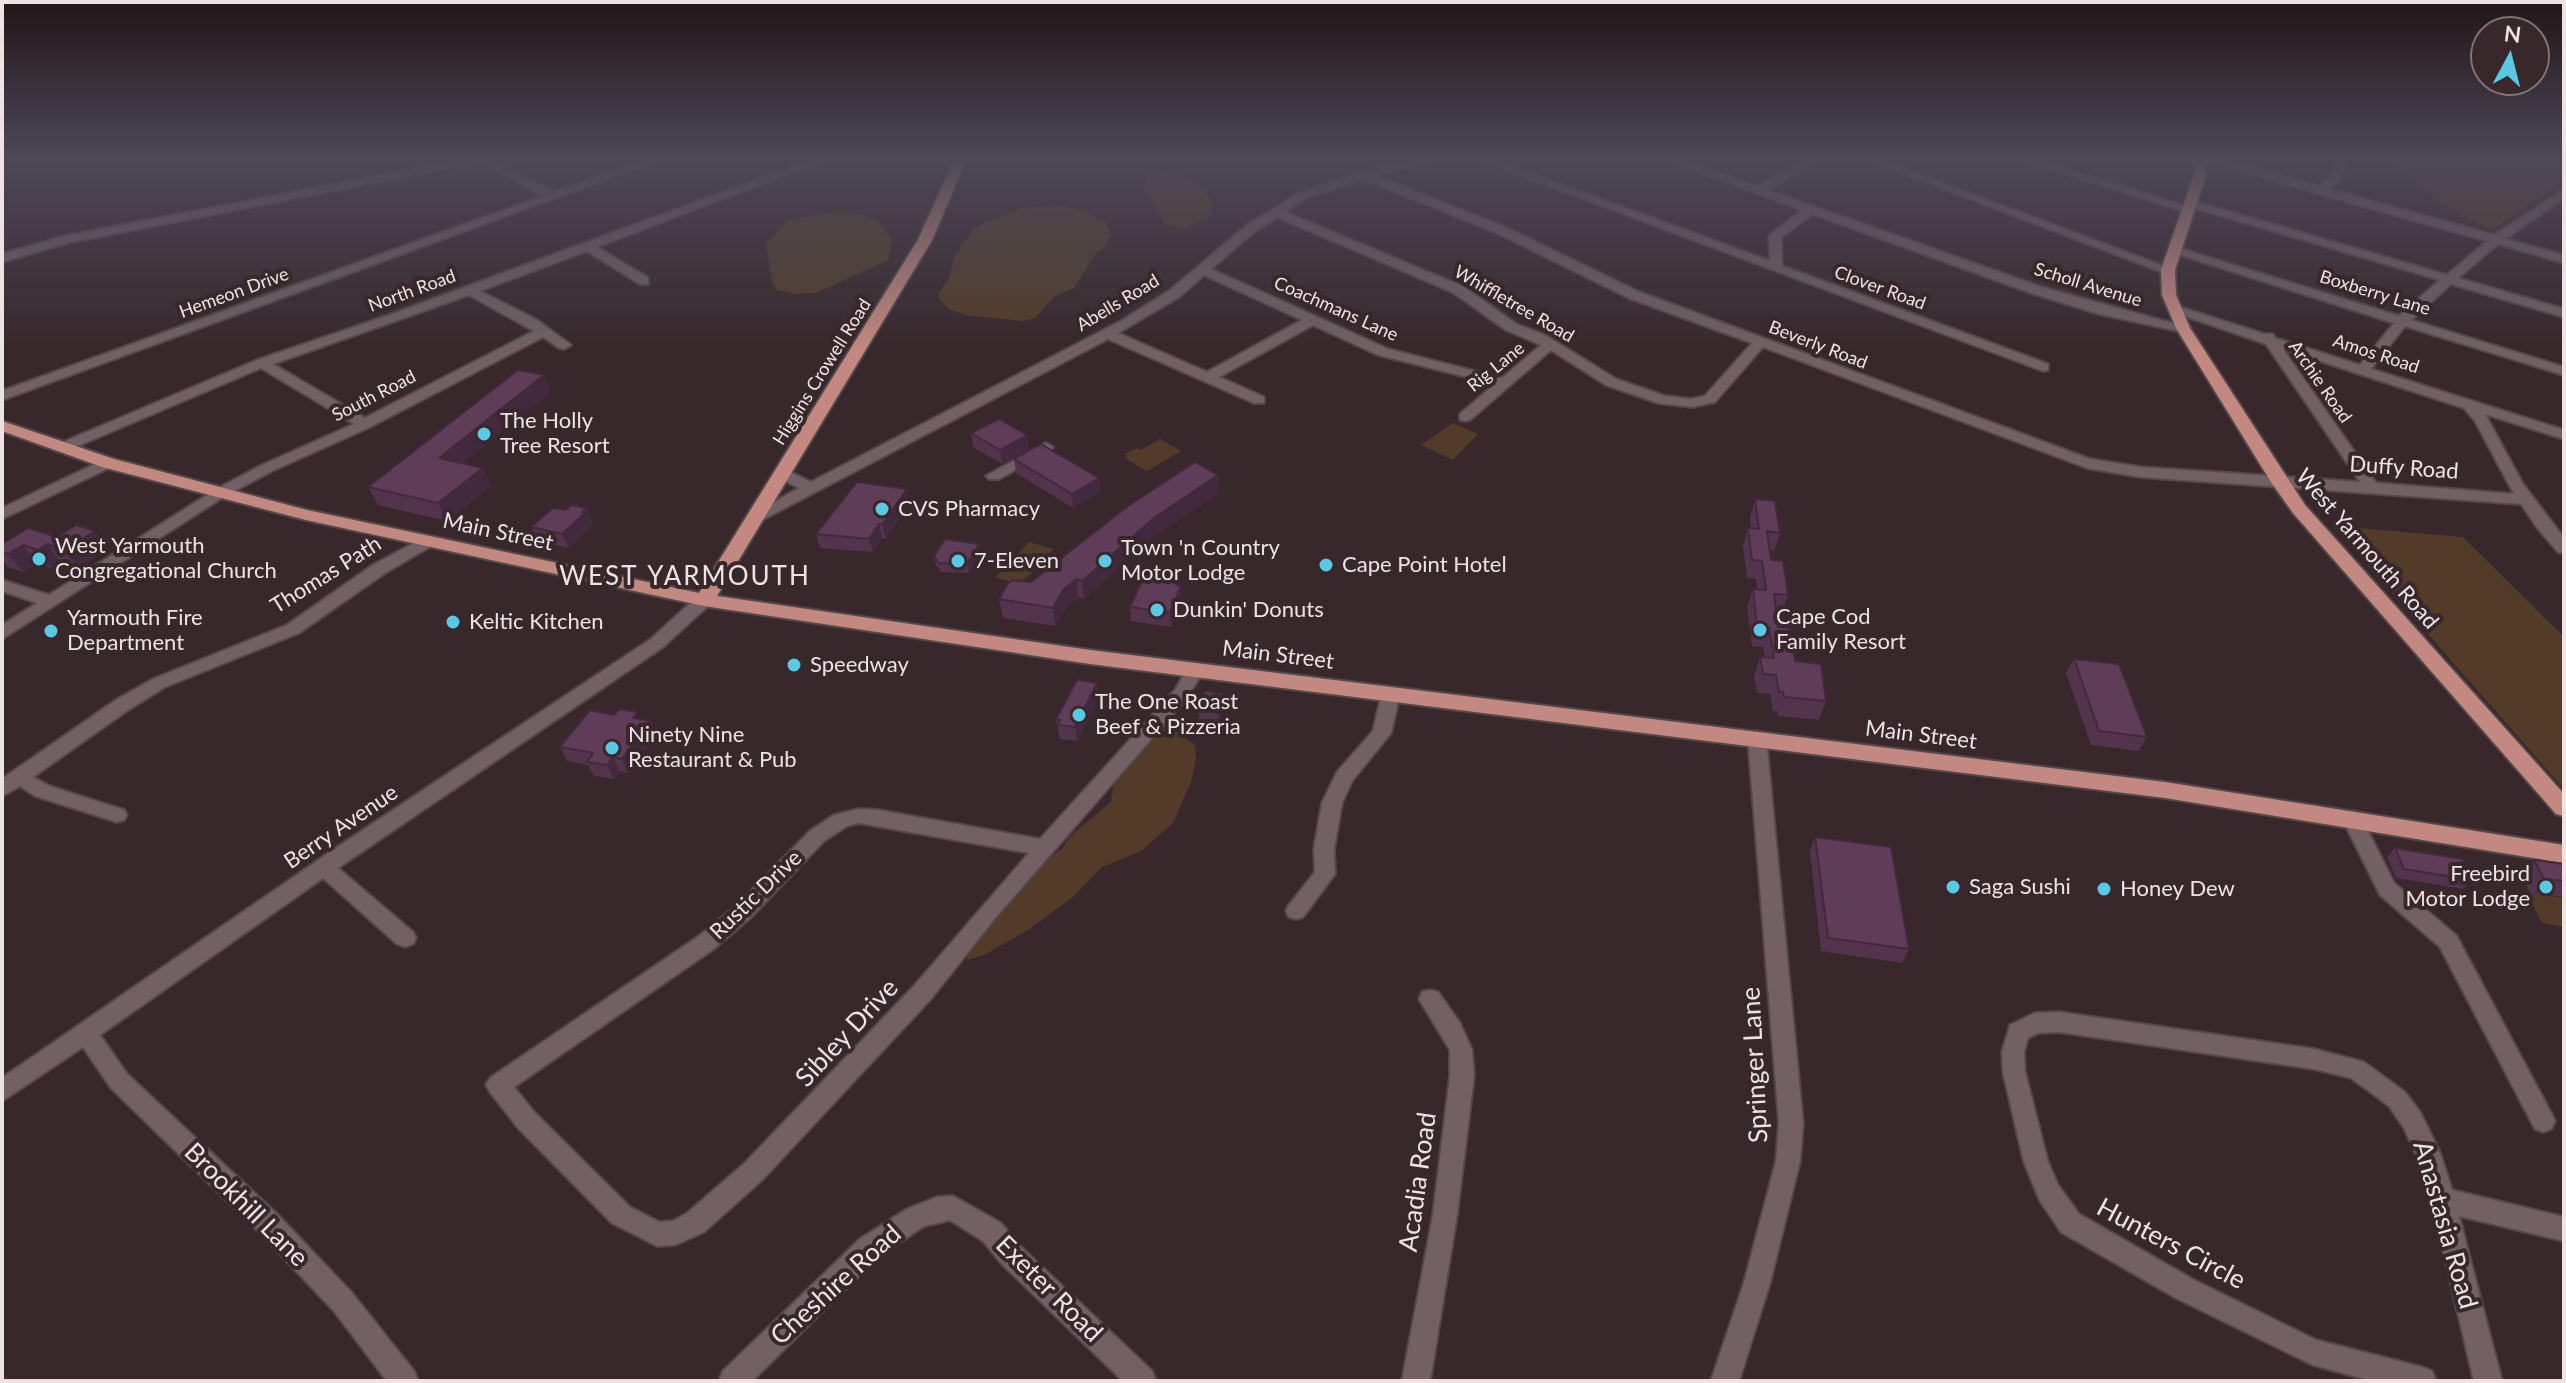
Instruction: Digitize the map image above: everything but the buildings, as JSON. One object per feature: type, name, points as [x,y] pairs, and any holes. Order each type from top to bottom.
[{"type":"main road","name":"Higgins Crowell Road","points":[[704,600],[925,240],[933,223]]},
{"type":"main road","name":"West Yarmouth Road","points":[[2182,223],[2168,270],[2169,295],[2183,328],[2279,482],[2299,509],[2564,808]]},
{"type":"main road","name":"Main Street","points":[[2,426],[108,463],[220,493],[704,600],[1195,670],[2176,791],[2564,854]]},
{"type":"street","points":[[2,258],[65,240],[149,223]]},
{"type":"street","name":"Hemeon Drive","points":[[2,396],[479,223]]},
{"type":"street","name":"North Road","points":[[61,448],[262,363],[651,223]]},
{"type":"street","name":"Abells Road","points":[[756,517],[1108,334],[1174,294],[1261,223]]},
{"type":"street","name":"Whiffletree Road","points":[[1300,223],[1459,290],[1511,327],[1549,345],[1611,382],[1663,400],[1692,403],[1710,399],[1760,342]]},
{"type":"street","name":"Beverly Road","points":[[1482,223],[1634,295],[2087,463],[2140,472],[2279,482]]},
{"type":"street","name":"Clover Road","points":[[1654,223],[2043,367]]},
{"type":"street","points":[[1776,268],[1775,236],[1793,223]]},
{"type":"street","name":"Scholl Avenue","points":[[1850,223],[2081,304],[2183,328]]},
{"type":"street","points":[[2041,223],[2168,270]]},
{"type":"street","points":[[2245,223],[2564,313]]},
{"type":"street","points":[[2432,223],[2564,259]]},
{"type":"street","points":[[2364,369],[2403,320],[2495,240],[2523,223]]},
{"type":"street","points":[[588,246],[644,281]]},
{"type":"street","name":"Boxberry Lane","points":[[2174,251],[2564,371]]},
{"type":"street","name":"Coachmans Lane","points":[[1204,270],[1383,352],[1503,382]]},
{"type":"street","points":[[469,290],[564,345]]},
{"type":"street","name":"Amos Road","points":[[2175,310],[2268,337],[2564,435]]},
{"type":"street","points":[[1207,378],[1313,319]]},
{"type":"street","name":"South Road","points":[[2,633],[220,493],[365,424],[544,331]]},
{"type":"street","points":[[1108,334],[1259,400]]},
{"type":"street","name":"Archie Road","points":[[2268,337],[2371,487]]},
{"type":"street","name":"Rig Lane","points":[[1465,417],[1549,345]]},
{"type":"street","points":[[262,363],[365,424]]},
{"type":"street","points":[[2469,404],[2482,420],[2526,500],[2564,548]]},
{"type":"street","points":[[994,476],[1046,447]]},
{"type":"street","points":[[2,514],[108,463]]},
{"type":"street","points":[[783,474],[812,489]]},
{"type":"street","name":"Duffy Road","points":[[2279,482],[2526,500]]},
{"type":"street","name":"Thomas Path","points":[[2,789],[159,683],[293,629],[379,569],[427,541]]},
{"type":"street","points":[[2,585],[51,602]]},
{"type":"street","name":"Berry Avenue","points":[[2,1091],[324,867],[657,643],[704,600]]},
{"type":"street","name":"Sibley Drive","points":[[498,1085],[527,1121],[621,1215],[657,1234],[675,1233],[713,1209],[754,1171],[922,993],[1156,724],[1181,694],[1195,670]]},
{"type":"street","points":[[1296,911],[1325,874],[1324,849],[1332,803],[1344,777],[1382,733],[1391,693]]},
{"type":"street","name":"Springer Lane","points":[[1725,1381],[1757,1283],[1788,1161],[1791,1123],[1757,738]]},
{"type":"street","points":[[19,777],[42,791],[117,815]]},
{"type":"street","name":"Rustic Drive","points":[[498,1085],[707,942],[743,912],[817,836],[841,820],[859,816],[878,817],[1045,848]]},
{"type":"street","points":[[2352,818],[2387,889],[2448,941],[2543,1121]]},
{"type":"street","points":[[324,867],[405,938]]},
{"type":"street","name":"Acadia Road","points":[[1416,1381],[1445,1215],[1462,1076],[1461,1050],[1452,1030],[1430,999]]},
{"type":"street","name":"Hunters Circle","points":[[2378,1082],[2356,1069],[2314,1059],[2059,1022],[2035,1023],[2018,1032],[2013,1052],[2014,1072],[2036,1162],[2049,1193],[2070,1223],[2185,1289],[2313,1352],[2422,1381]]},
{"type":"street","name":"Brookhill Lane","points":[[87,1032],[98,1054],[119,1081],[268,1223],[343,1302],[404,1381]]},
{"type":"street","name":"Anastasia Road","points":[[2378,1082],[2412,1120],[2428,1153],[2443,1200],[2488,1381]]},
{"type":"street","points":[[2443,1200],[2564,1229]]},
{"type":"street","name":"Cheshire Road","points":[[733,1381],[869,1248],[916,1217],[950,1208]]},
{"type":"street","name":"Exeter Road","points":[[950,1208],[965,1213],[992,1232],[1011,1255],[1142,1381]]},
{"type":"shaded area","points":[[787,223],[878,223],[892,240],[888,260],[816,293],[794,294],[777,290],[772,281],[766,244]]},
{"type":"shaded area","points":[[987,223],[1105,223],[1112,235],[1105,248],[1096,253],[1074,288],[1055,296],[1035,318],[1023,321],[966,315],[951,310],[939,299],[955,255],[974,228]]},
{"type":"shaded area","points":[[1164,223],[1196,223],[1184,229]]},
{"type":"shaded area","points":[[2476,223],[2503,223],[2491,231]]},
{"type":"shaded area","points":[[1453,423],[1478,434],[1453,460],[1421,445]]},
{"type":"shaded area","points":[[1160,439],[1181,451],[1147,471],[1125,458],[1128,456],[1125,454],[1137,448],[1141,450]]},
{"type":"shaded area","points":[[2333,526],[2463,537],[2564,637],[2564,789]]},
{"type":"shaded area","points":[[1029,542],[1053,549],[1027,578],[1014,583],[995,577]]},
{"type":"shaded area","points":[[1164,723],[1195,745],[1196,759],[1191,782],[1173,823],[1141,851],[1102,867],[1073,897],[1028,930],[984,955],[967,960],[969,949],[1040,863],[1063,848],[1069,837],[1111,802],[1115,775]]},
{"type":"shaded area","points":[[2526,892],[2564,898],[2564,927],[2542,923]]},
{"type":"place","name":"The Holly Tree Resort","points":[[484,434]]},
{"type":"place","name":"CVS Pharmacy","points":[[882,509]]},
{"type":"place","name":"West Yarmouth Congregational Church","points":[[39,559]]},
{"type":"place","name":"7-Eleven","points":[[958,561]]},
{"type":"place","name":"Town 'n Country Motor Lodge","points":[[1105,561]]},
{"type":"place","name":"Cape Point Hotel","points":[[1326,565]]},
{"type":"place","name":"Dunkin' Donuts","points":[[1157,610]]},
{"type":"place","name":"Keltic Kitchen","points":[[453,622]]},
{"type":"place","name":"Cape Cod Family Resort","points":[[1760,630]]},
{"type":"place","name":"Yarmouth Fire Department","points":[[51,631]]},
{"type":"place","name":"Speedway","points":[[794,665]]},
{"type":"place","name":"The One Roast Beef & Pizzeria","points":[[1079,715]]},
{"type":"place","name":"Ninety Nine Restaurant & Pub","points":[[612,748]]},
{"type":"place","name":"Saga Sushi","points":[[1953,887]]},
{"type":"place","name":"Freebird Motor Lodge","points":[[2546,887]]},
{"type":"place","name":"Honey Dew","points":[[2104,889]]},
{"type":"district","name":"WEST YARMOUTH","points":[[685,577]]}]
